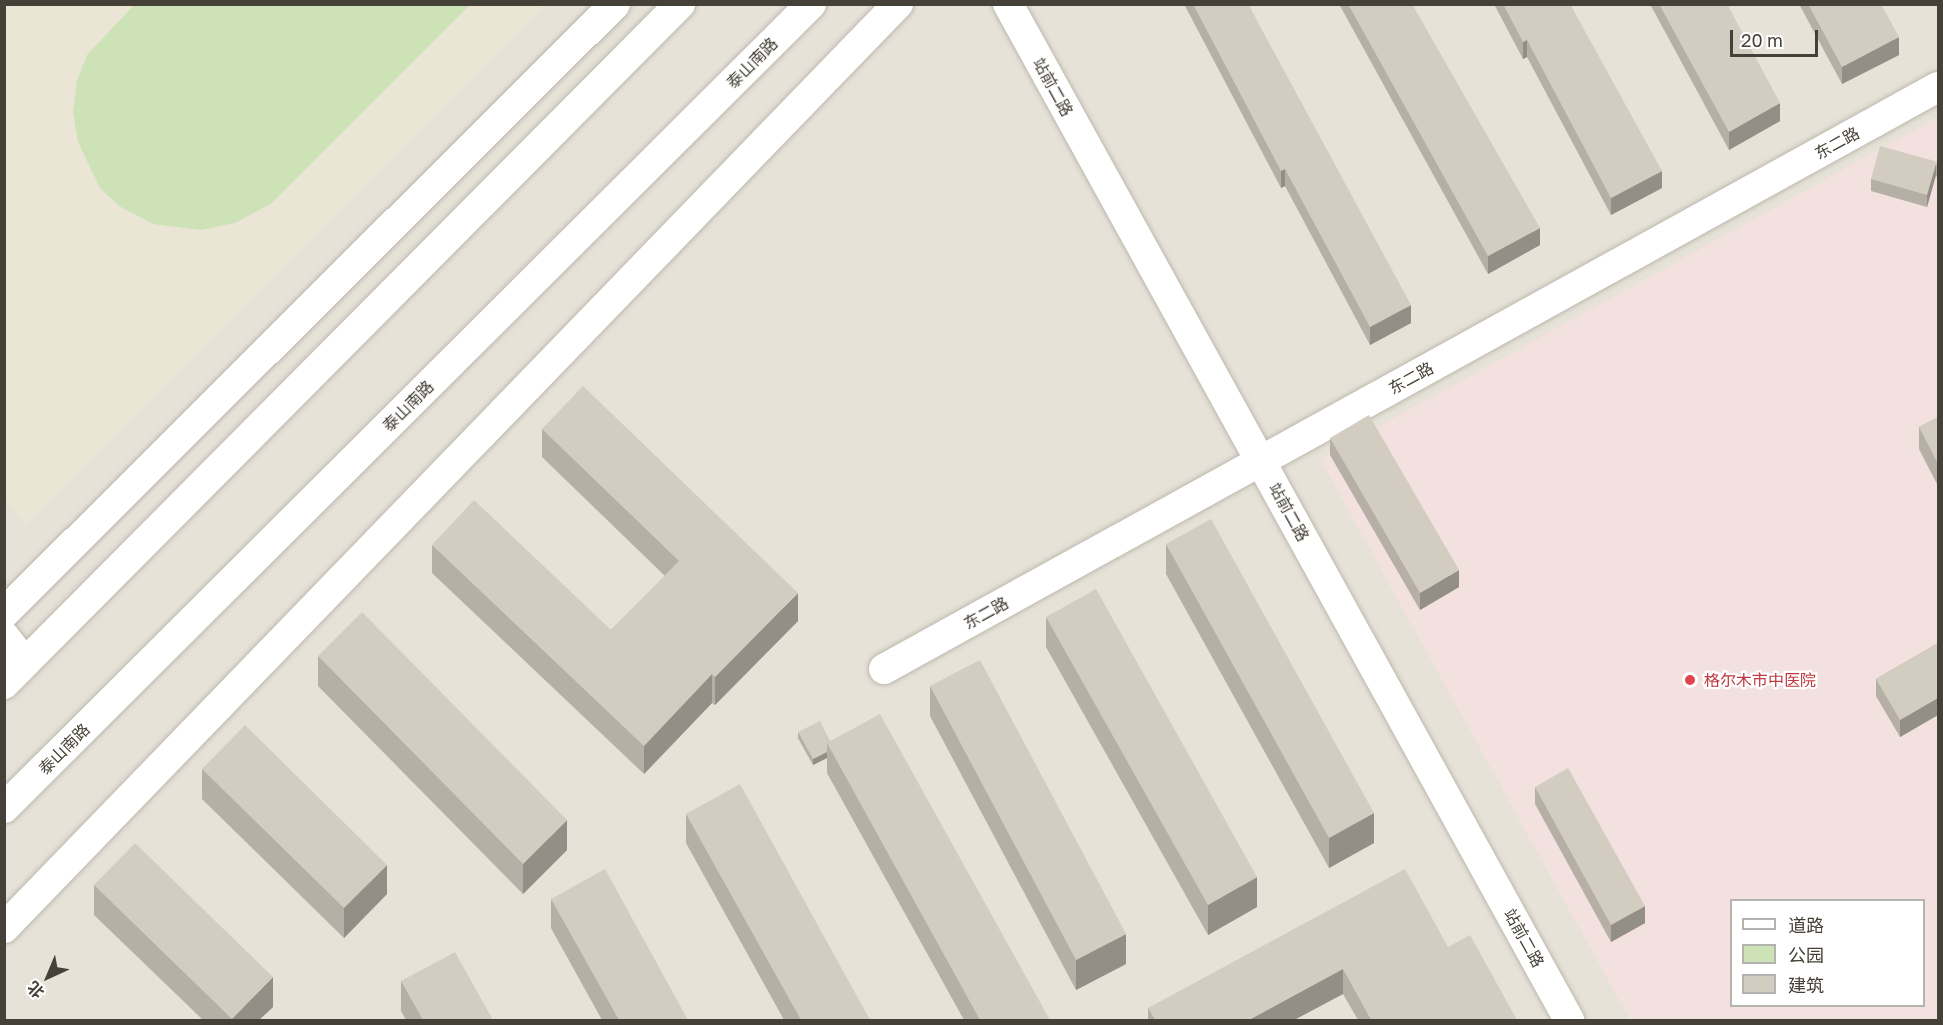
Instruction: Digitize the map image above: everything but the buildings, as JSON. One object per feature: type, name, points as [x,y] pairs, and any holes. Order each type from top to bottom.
[{"type":"street","points":[[4,613],[615,4]]},
{"type":"street","points":[[4,684],[681,4]]},
{"type":"street","name":"泰山南路","points":[[4,808],[811,4]]},
{"type":"street","points":[[4,928],[898,4]]},
{"type":"street","name":"站前二路","points":[[1008,4],[1569,1020]]},
{"type":"street","name":"东二路","points":[[884,669],[1938,87]]},
{"type":"street","points":[[4,636],[25,663]]},
{"type":"shaded area","points":[[4,5],[545,5],[26,525],[4,499]]},
{"type":"shaded area","points":[[5,5],[1938,5],[1938,1020],[5,1020]]},
{"type":"shaded area","name":"格尔木市中医院","points":[[1938,117],[1938,1020],[1630,1020],[1320,459]]},
{"type":"green space","points":[[134,5],[470,5],[272,203],[235,223],[201,230],[153,224],[119,206],[100,188],[78,142],[73,112],[77,80],[87,55]]},
{"type":"place","name":"格尔木市中医院","points":[[1690,680]]}]
